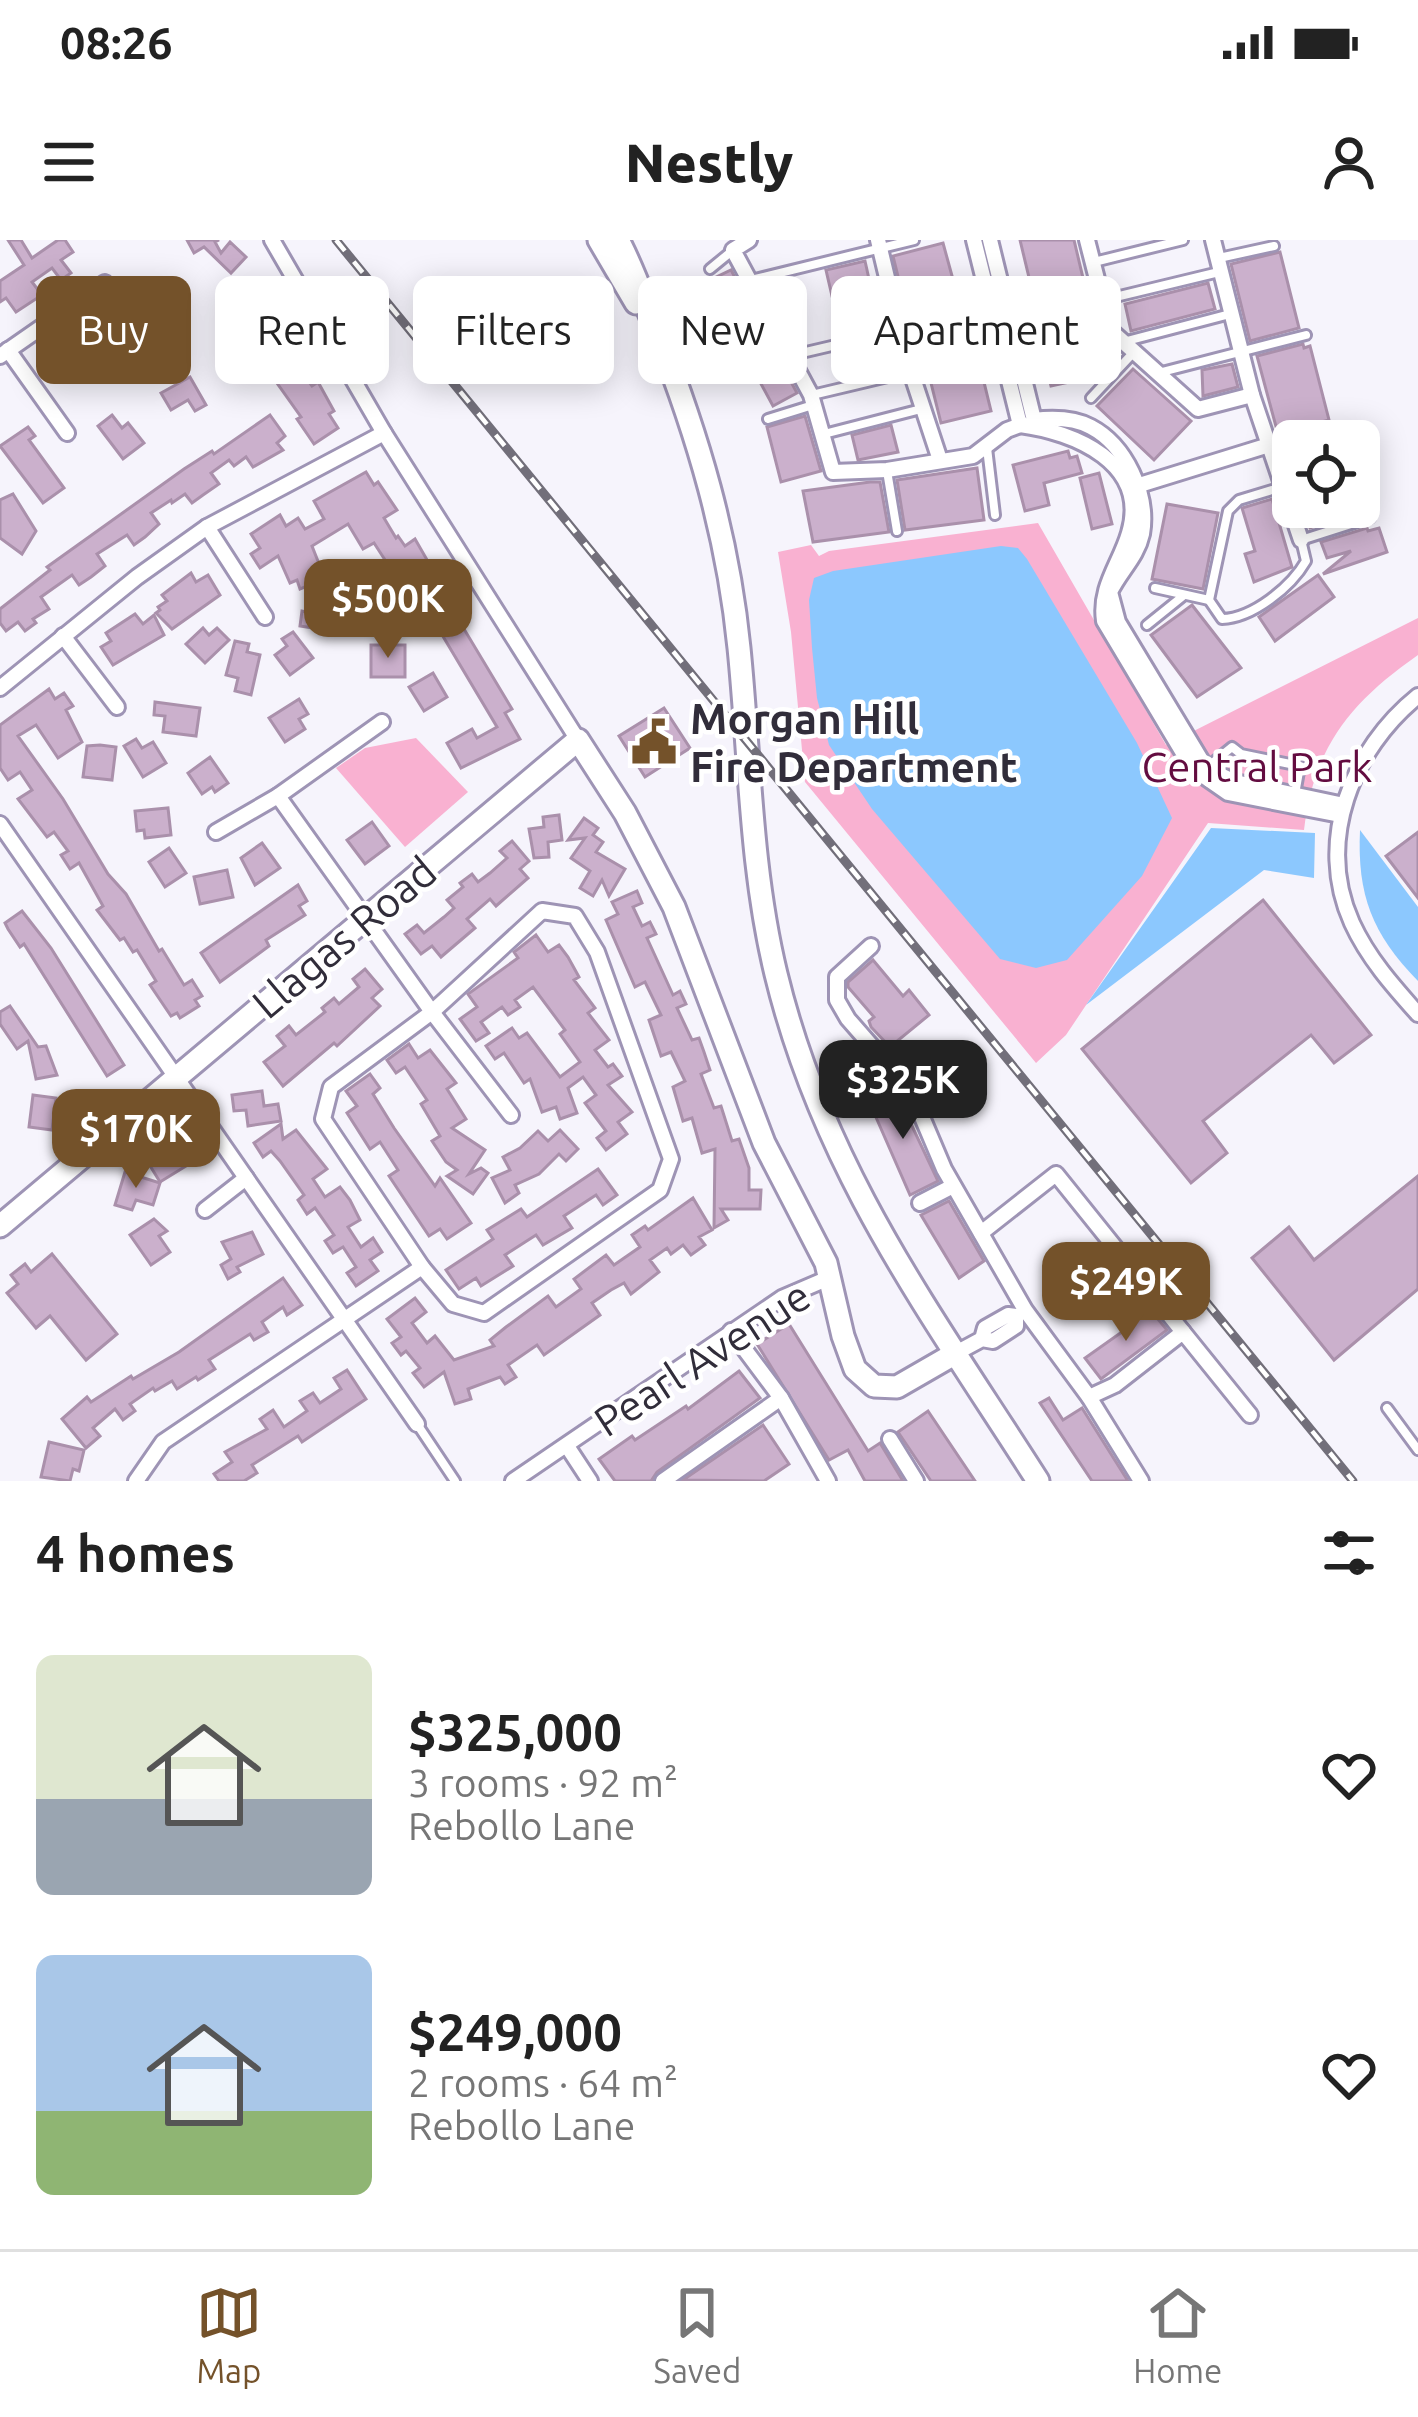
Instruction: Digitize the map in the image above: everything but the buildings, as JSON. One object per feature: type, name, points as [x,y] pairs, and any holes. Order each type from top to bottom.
[{"type":"street","points":[[272,240],[383,433],[625,813],[674,908],[764,1143],[831,1277],[848,1355],[863,1378],[886,1388],[908,1383],[982,1339],[994,1341],[1016,1326],[1021,1313]]},
{"type":"street","points":[[599,240],[638,306]]},
{"type":"street","points":[[618,240],[638,279]]},
{"type":"street","points":[[748,276],[733,250],[749,240]]},
{"type":"street","points":[[974,240],[1027,423]]},
{"type":"street","points":[[990,240],[1027,423]]},
{"type":"street","points":[[1087,240],[1096,276]]},
{"type":"street","points":[[1213,240],[1239,352],[1272,453]]},
{"type":"street","points":[[879,244],[887,276]]},
{"type":"street","points":[[36,331],[4,353],[67,433]]},
{"type":"street","points":[[1121,340],[1198,410],[1252,394]]},
{"type":"street","points":[[676,384],[699,443],[727,559],[760,892],[787,1013],[848,1174],[885,1242],[1038,1481]]},
{"type":"street","points":[[805,384],[833,472],[887,470],[973,456],[1007,430],[1027,423],[1082,440],[1103,456],[1133,487],[1130,531],[1109,577],[1102,606],[1104,621],[1192,768],[1204,771],[1228,793],[1342,810]]},
{"type":"street","points":[[917,384],[940,460]]},
{"type":"street","points":[[0,688],[207,527],[383,433]]},
{"type":"street","points":[[1133,487],[1269,445]]},
{"type":"street","points":[[207,527],[265,617]]},
{"type":"street","points":[[1297,528],[1301,540]]},
{"type":"street","points":[[63,636],[117,706]]},
{"type":"street","points":[[1418,695],[1381,731],[1363,758],[1342,810],[1337,853],[1340,890],[1352,923],[1384,976],[1418,1014]]},
{"type":"street","points":[[216,832],[278,796],[382,722]]},
{"type":"street","name":"Llagas Road","points":[[0,1226],[578,740]]},
{"type":"street","points":[[278,796],[512,1115]]},
{"type":"street","points":[[0,824],[417,1424]]},
{"type":"street","points":[[542,911],[574,916],[597,952],[671,1159],[660,1190],[484,1313],[453,1304],[422,1268],[322,1119],[332,1087],[432,1012],[542,911]]},
{"type":"street","points":[[871,946],[837,977],[837,1000],[911,1091],[953,1186],[1021,1313],[1089,1397],[1141,1480]]},
{"type":"street","points":[[981,1233],[1056,1174],[1250,1415]]},
{"type":"street","points":[[205,1210],[246,1178]]},
{"type":"street","points":[[920,1203],[953,1186]]},
{"type":"street","points":[[136,1481],[163,1442],[422,1268]]},
{"type":"street","name":"Pearl Avenue","points":[[513,1481],[731,1331],[797,1289],[831,1277]]},
{"type":"street","points":[[731,1331],[781,1398],[828,1481]]},
{"type":"street","points":[[1089,1397],[1115,1385],[1184,1332]]},
{"type":"street","points":[[663,1481],[781,1398]]},
{"type":"street","points":[[890,1439],[916,1481]]},
{"type":"street","points":[[567,1446],[590,1481]]},
{"type":"lane","points":[[764,276],[879,244],[914,240]]},
{"type":"lane","points":[[1093,262],[1183,240]]},
{"type":"lane","points":[[1121,294],[1274,246]]},
{"type":"lane","points":[[710,269],[733,250]]},
{"type":"lane","points":[[1091,398],[1128,347],[1230,314]]},
{"type":"lane","points":[[1158,373],[1306,335]]},
{"type":"lane","points":[[768,419],[867,384]]},
{"type":"lane","points":[[822,434],[925,408]]},
{"type":"lane","points":[[987,447],[995,515]]},
{"type":"lane","points":[[887,470],[897,531]]},
{"type":"lane","points":[[1272,490],[1239,500],[1228,511],[1209,600],[1222,619],[1241,618],[1298,576],[1306,561],[1301,540],[1339,528]]},
{"type":"lane","points":[[1155,588],[1209,600]]},
{"type":"lane","points":[[1147,625],[1183,596]]},
{"type":"lane","points":[[1204,771],[1232,747],[1241,754],[1300,766],[1294,801]]},
{"type":"lane","points":[[1388,1408],[1418,1450]]},
{"type":"lane","points":[[417,1424],[455,1481]]},
{"type":"green space","name":"Central Park","points":[[1038,523],[1166,745],[1418,618],[1418,655],[1373,690],[1340,729],[1317,774],[1304,830],[1208,823],[1066,1035],[1036,1063],[805,782],[778,552],[811,545],[819,556]]},
{"type":"green space","points":[[416,738],[468,792],[405,847],[336,768],[365,748]]},
{"type":"water","points":[[1001,546],[1018,548],[1027,559],[1137,743],[1172,818],[1142,876],[1067,960],[1036,968],[1000,959],[872,809],[829,745],[817,698],[812,648],[809,600],[814,578],[833,571]]},
{"type":"water","points":[[1211,828],[1315,833],[1314,878],[1264,870],[1086,1005]]},
{"type":"water","points":[[1360,830],[1418,907],[1418,981],[1389,947],[1371,912],[1361,874]]},
{"type":"railway","points":[[336,240],[1353,1481]]},
{"type":"place","name":"Morgan Hill Fire Department","points":[[654,742]]}]
